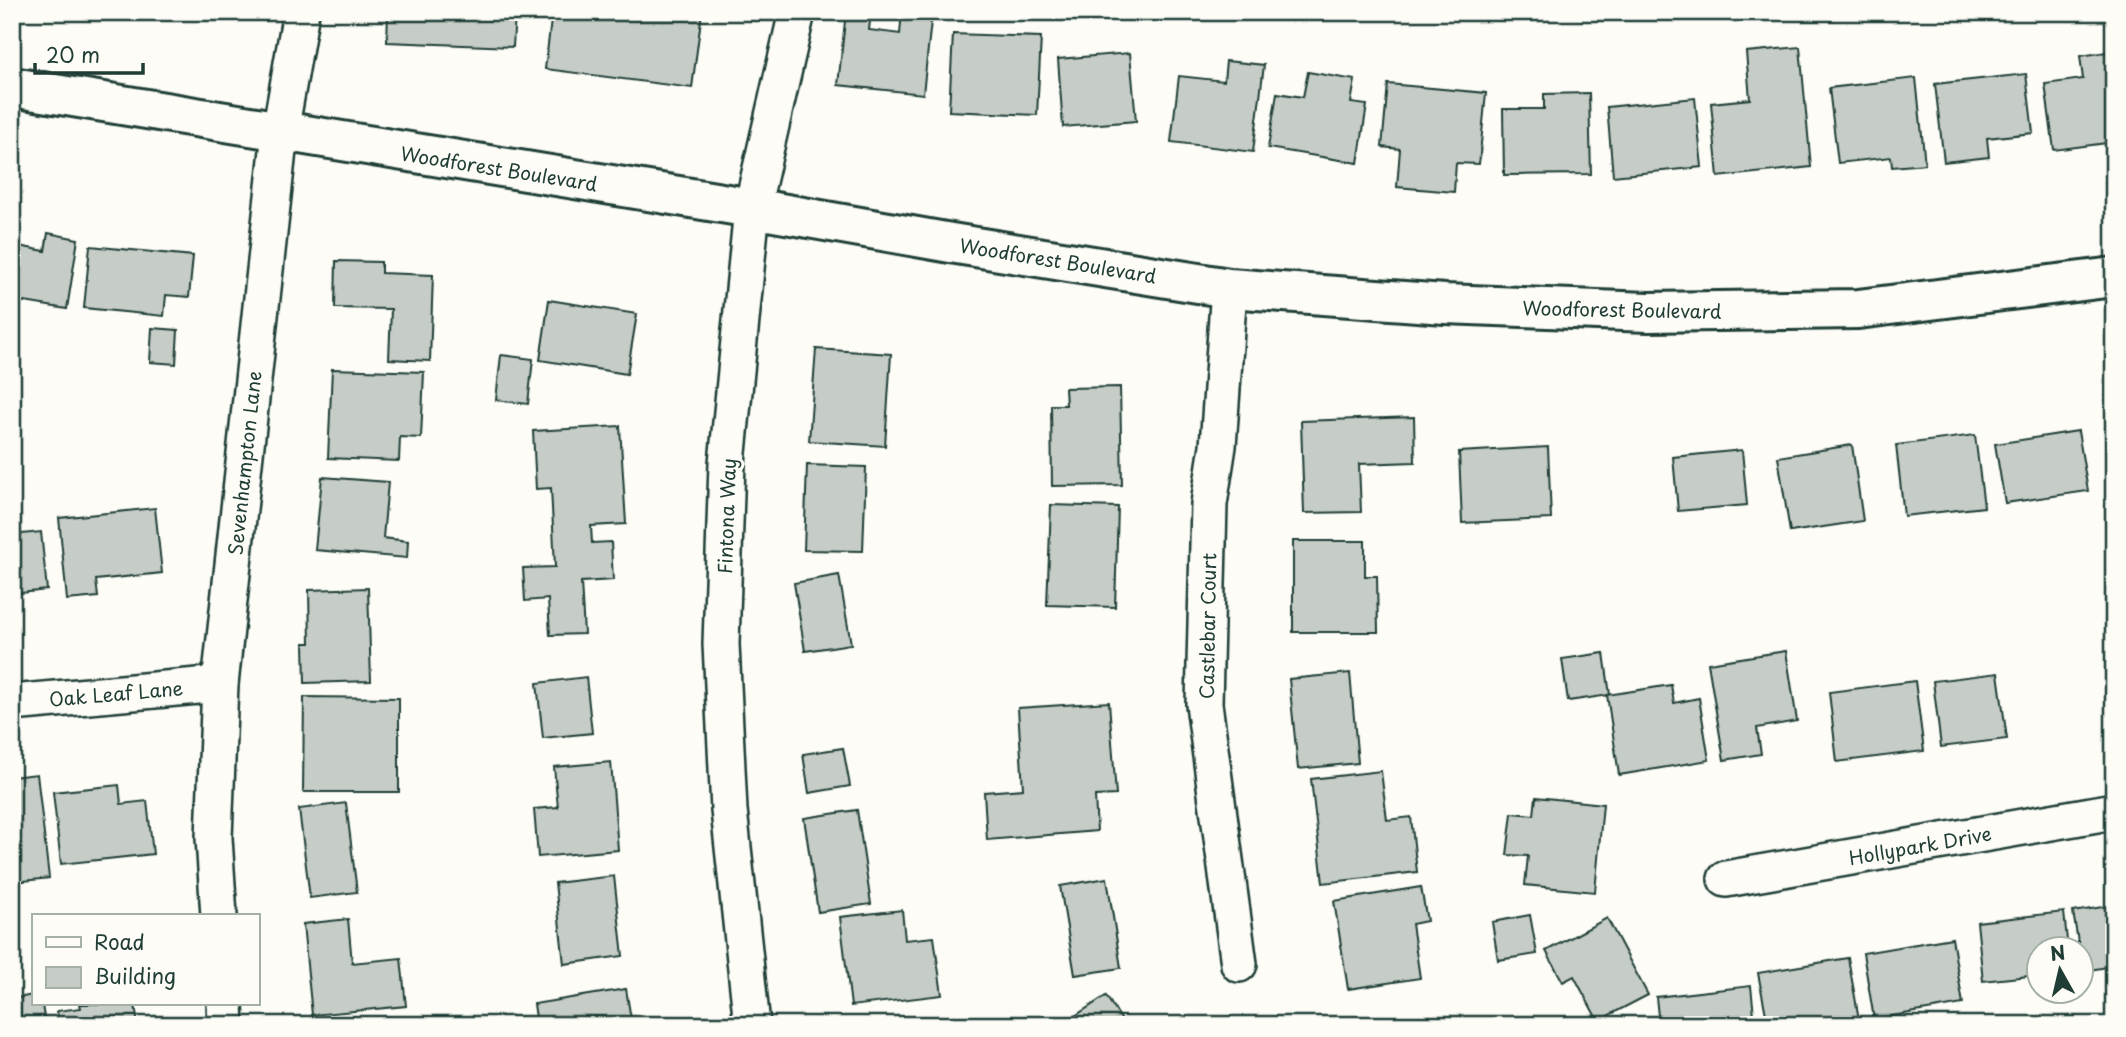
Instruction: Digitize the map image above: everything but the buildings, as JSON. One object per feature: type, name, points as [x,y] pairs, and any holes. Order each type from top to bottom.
[{"type":"main road","name":"Woodforest Boulevard","points":[[12,87],[1229,288],[1445,304],[1647,312],[1858,309],[2114,276]]},
{"type":"street","name":"Sevenhampton Lane","points":[[219,914],[214,838],[220,684],[281,132],[301,12]]},
{"type":"street","name":"Fintona Way","points":[[752,1025],[729,810],[721,644],[727,463],[752,208],[797,12]]},
{"type":"street","name":"Castlebar Court","points":[[1229,288],[1218,446],[1209,504],[1205,704],[1239,964]]},
{"type":"street","name":"Oak Leaf Lane","points":[[12,703],[220,684]]},
{"type":"street","name":"Hollypark Drive","points":[[1726,879],[2114,811]]},
{"type":"street","points":[[225,1006],[226,1025]]}]
